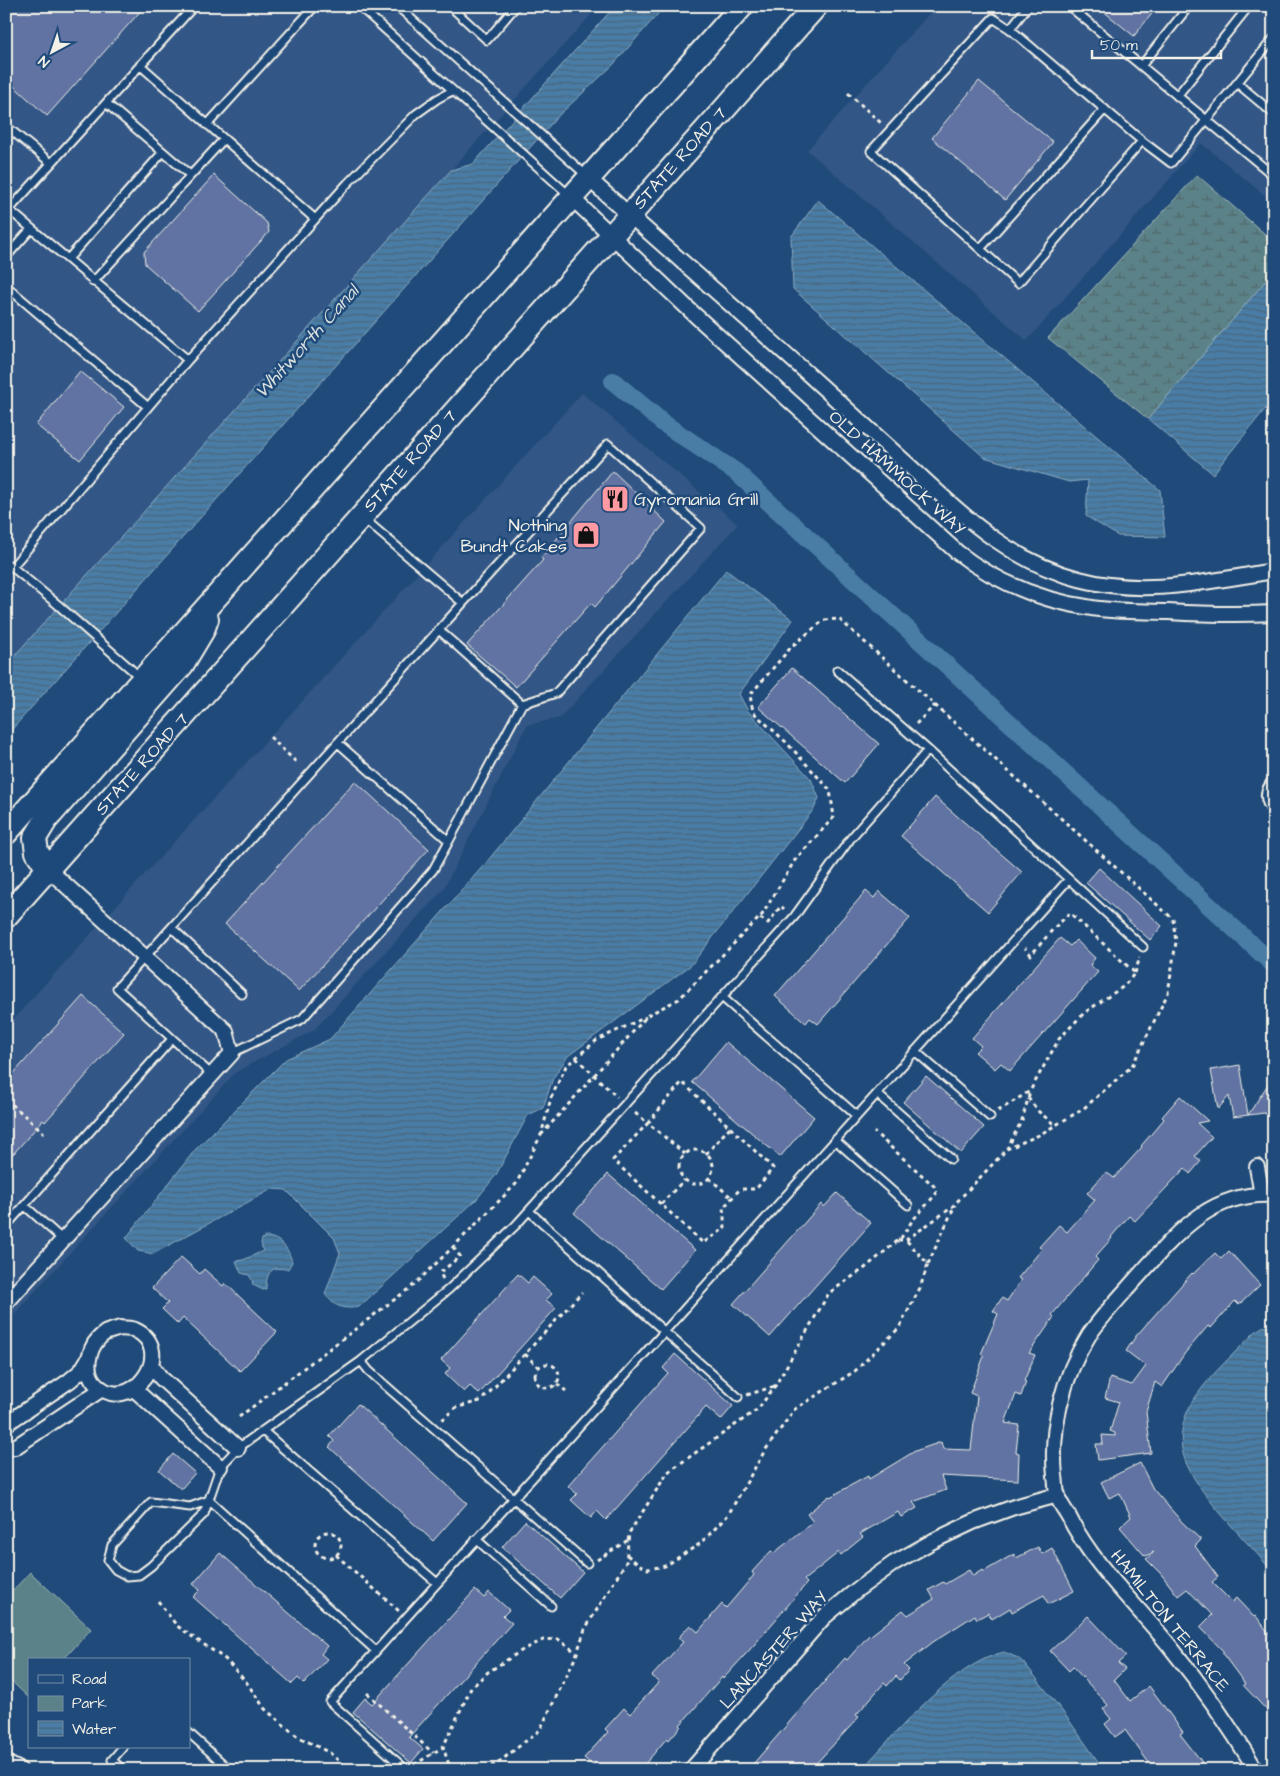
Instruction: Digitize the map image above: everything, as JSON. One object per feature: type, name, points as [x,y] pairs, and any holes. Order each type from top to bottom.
[{"type":"main road","points":[[6,833],[742,6]]},
{"type":"main road","name":"STATE ROAD 7","points":[[6,916],[816,6]]},
{"type":"main road","points":[[48,869],[37,852],[35,838],[46,820],[182,666],[203,630],[212,601]]},
{"type":"street","name":"OLD HAMMOCK WAY","points":[[588,178],[815,380],[964,516],[1004,547],[1057,573],[1108,585],[1158,588],[1274,571]]},
{"type":"street","name":"OLD HAMMOCK WAY","points":[[571,197],[696,316],[957,552],[994,577],[1035,595],[1093,608],[1245,615],[1274,613]]},
{"type":"street","name":"OLD HAMMOCK WAY","points":[[1233,577],[1274,563]]},
{"type":"street","points":[[6,1303],[232,1053],[226,1031],[48,869]]},
{"type":"street","points":[[1256,1167],[1268,1195]]},
{"type":"street","name":"HAMILTON TERRACE","points":[[1256,1770],[1212,1702],[1173,1650],[1089,1551],[1072,1524],[1058,1495],[1054,1467],[1055,1439],[1066,1385],[1076,1359],[1090,1334],[1180,1230],[1218,1204],[1239,1198],[1268,1195]]},
{"type":"street","points":[[6,1424],[81,1371],[95,1344],[106,1333],[120,1328],[134,1330],[146,1338],[152,1350],[151,1365],[145,1379],[134,1388],[123,1393],[112,1393],[102,1389],[93,1381],[89,1370],[89,1358]]},
{"type":"street","points":[[151,1365],[161,1378],[238,1448]]},
{"type":"street","points":[[134,1388],[220,1467]]},
{"type":"street","points":[[6,1448],[15,1447],[102,1389]]},
{"type":"street","name":"LANCASTER WAY","points":[[691,1770],[824,1617],[858,1589],[894,1563],[933,1541],[973,1522],[1014,1507],[1058,1495]]},
{"type":"street","points":[[6,1763],[20,1770]]},
{"type":"lane","points":[[188,360],[8,209],[194,6]]},
{"type":"lane","points":[[208,125],[315,6]]},
{"type":"lane","points":[[359,6],[571,197]]},
{"type":"lane","points":[[397,6],[588,178]]},
{"type":"lane","points":[[450,6],[487,40],[516,6]]},
{"type":"lane","points":[[1010,29],[1028,6]]},
{"type":"lane","points":[[1069,6],[1274,176]]},
{"type":"lane","points":[[1141,66],[1189,6]]},
{"type":"lane","points":[[1177,96],[1249,6]]},
{"type":"lane","points":[[1142,141],[1018,283],[871,152],[993,18],[1010,29],[1142,141],[1171,163],[1274,38]]},
{"type":"lane","points":[[140,65],[315,220]]},
{"type":"lane","points":[[1237,83],[1274,114]]},
{"type":"lane","points":[[143,679],[57,604],[9,566],[188,360],[379,150],[416,114],[452,91]]},
{"type":"lane","points":[[106,103],[190,175]]},
{"type":"lane","points":[[980,249],[1105,110]]},
{"type":"lane","points":[[6,126],[51,164]]},
{"type":"lane","points":[[93,282],[224,139]]},
{"type":"lane","points":[[68,260],[163,152]]},
{"type":"lane","points":[[6,258],[31,228]]},
{"type":"lane","points":[[6,286],[148,407]]},
{"type":"lane","points":[[212,1075],[117,988],[608,444],[701,528],[556,693],[522,704],[433,870],[302,1020],[232,1053]]},
{"type":"lane","points":[[361,516],[463,604]]},
{"type":"lane","points":[[439,630],[522,704]]},
{"type":"lane","points":[[837,670],[928,750],[1144,947]]},
{"type":"lane","points":[[338,743],[449,841]]},
{"type":"lane","points":[[209,1500],[190,1507],[151,1502],[112,1544],[108,1560],[116,1570],[127,1576],[139,1575],[151,1566],[204,1514],[209,1500],[220,1467],[238,1448],[361,1361],[449,1289],[529,1211],[794,917],[850,838],[928,750]]},
{"type":"lane","points":[[1274,778],[1266,786],[1264,794],[1266,802],[1274,813]]},
{"type":"lane","points":[[402,1766],[330,1702],[1069,879]]},
{"type":"lane","points":[[172,928],[242,994]]},
{"type":"lane","points":[[722,997],[856,1116]]},
{"type":"lane","points":[[6,1226],[172,1039]]},
{"type":"lane","points":[[915,1051],[990,1117]]},
{"type":"lane","points":[[877,1094],[951,1159]]},
{"type":"lane","points":[[835,1140],[908,1205]]},
{"type":"lane","points":[[24,1206],[63,1240]]},
{"type":"lane","points":[[529,1211],[738,1397]]},
{"type":"lane","points":[[361,1361],[369,1371],[587,1563]]},
{"type":"lane","points":[[263,1431],[437,1583]]},
{"type":"lane","points":[[209,1500],[376,1650]]},
{"type":"lane","points":[[476,1540],[551,1606]]},
{"type":"lane","points":[[190,1734],[230,1770]]},
{"type":"lane","points":[[122,1748],[112,1760],[123,1770]]},
{"type":"path","points":[[848,93],[881,123]]},
{"type":"path","points":[[239,1417],[415,1284],[516,1184],[541,1135],[551,1098],[566,1066],[597,1040],[679,999],[760,918],[795,860],[834,817],[830,790],[786,742],[753,712],[750,695],[792,646],[824,620],[838,619],[1173,919],[1176,942],[1168,993],[1132,1066],[1083,1109],[1039,1135],[1006,1149]]},
{"type":"path","points":[[916,724],[935,705]]},
{"type":"path","points":[[270,737],[298,763]]},
{"type":"path","points":[[760,918],[768,923],[781,906],[784,909]]},
{"type":"path","points":[[1025,948],[1031,955],[1054,928],[1070,913],[1135,974]]},
{"type":"path","points":[[898,1240],[906,1240],[951,1208],[1006,1149],[1022,1120],[1030,1091],[1059,1039],[1084,1012],[1124,986],[1135,974],[1144,947]]},
{"type":"path","points":[[541,1135],[648,1015]]},
{"type":"path","points":[[576,1058],[617,1097]]},
{"type":"path","points":[[682,1082],[730,1127],[773,1168],[756,1189],[740,1189],[722,1208],[725,1228],[703,1244],[613,1160],[648,1123],[682,1082]]},
{"type":"path","points":[[990,1117],[1030,1091]]},
{"type":"path","points":[[1028,1098],[1039,1112],[1055,1125]]},
{"type":"path","points":[[6,1099],[44,1133]]},
{"type":"path","points":[[635,1113],[685,1154]]},
{"type":"path","points":[[706,1154],[730,1127]]},
{"type":"path","points":[[484,1770],[500,1762],[540,1730],[577,1653],[585,1629],[626,1562],[629,1533],[668,1472],[758,1409],[775,1386],[830,1292],[866,1268],[898,1240],[936,1194],[934,1186],[874,1132]]},
{"type":"path","points":[[695,1150],[706,1154],[712,1162],[713,1168],[709,1178],[700,1184],[689,1183],[684,1180],[679,1164],[685,1154],[695,1150]]},
{"type":"path","points":[[709,1178],[732,1198]]},
{"type":"path","points":[[661,1204],[684,1180]]},
{"type":"path","points":[[627,1555],[648,1569],[665,1566],[701,1544],[728,1515],[764,1452],[795,1409],[855,1371],[899,1328],[920,1288],[928,1264],[957,1201]]},
{"type":"path","points":[[906,1240],[928,1264]]},
{"type":"path","points":[[444,1279],[440,1273],[460,1256],[453,1247]]},
{"type":"path","points":[[442,1420],[455,1408],[480,1401],[582,1292]]},
{"type":"path","points":[[525,1354],[538,1368]]},
{"type":"path","points":[[546,1364],[554,1366],[559,1377],[557,1384],[547,1389],[539,1386],[534,1375],[538,1368],[546,1364]]},
{"type":"path","points":[[557,1384],[566,1391]]},
{"type":"path","points":[[738,1397],[775,1386]]},
{"type":"path","points":[[330,1532],[337,1536],[341,1543],[341,1548],[336,1555],[329,1558],[318,1553],[316,1545],[318,1537],[330,1532]]},
{"type":"path","points":[[587,1563],[602,1558],[628,1540]]},
{"type":"path","points":[[336,1555],[406,1617]]},
{"type":"path","points":[[158,1601],[177,1626],[225,1659],[247,1683],[265,1709],[297,1736],[330,1753],[349,1770]]},
{"type":"path","points":[[402,1766],[409,1768],[443,1747],[471,1688],[488,1672],[520,1651],[543,1640],[558,1638],[577,1653]]},
{"type":"path","points":[[367,1693],[433,1753]]},
{"type":"path","points":[[443,1747],[449,1765],[454,1770]]},
{"type":"shaded area","points":[[6,6],[599,6],[6,664]]},
{"type":"shaded area","points":[[936,6],[1274,6],[1274,203],[1201,143],[1027,341],[807,150]]},
{"type":"shaded area","points":[[582,393],[738,524],[560,718],[527,725],[443,890],[314,1030],[236,1072],[6,1323],[6,1027]]},
{"type":"green space","points":[[1197,175],[1274,242],[1274,271],[1148,419],[1048,338]]},
{"type":"green space","points":[[30,1572],[91,1629],[65,1658],[28,1658],[28,1697],[6,1676],[6,1598]]},
{"type":"water","name":"Whitworth Canal","points":[[615,6],[665,6],[612,66],[559,115],[6,736],[6,665],[451,170],[473,164]]},
{"type":"water","points":[[818,200],[1160,490],[1165,537],[1118,536],[1086,516],[1088,480],[1069,482],[984,457],[793,289],[791,237]]},
{"type":"water","points":[[1274,271],[1274,398],[1213,474],[1148,419]]},
{"type":"water","points":[[726,570],[793,620],[739,694],[748,711],[811,779],[819,798],[814,809],[691,965],[568,1056],[553,1078],[543,1108],[528,1115],[496,1175],[476,1200],[359,1307],[349,1308],[336,1305],[325,1294],[340,1253],[334,1238],[286,1190],[272,1189],[153,1254],[138,1251],[126,1238],[195,1150],[286,1059],[330,1039],[485,864]]},
{"type":"water","points":[[265,1237],[275,1239],[283,1244],[292,1262],[288,1269],[272,1270],[267,1278],[266,1289],[263,1290],[253,1285],[249,1275],[241,1273],[236,1261],[263,1251],[261,1243]]},
{"type":"water","points":[[1274,1326],[1274,1574],[1221,1514],[1195,1480],[1187,1464],[1181,1442],[1187,1413],[1203,1387],[1254,1333],[1262,1327]]},
{"type":"water","points":[[1004,1652],[1018,1658],[1026,1665],[1066,1716],[1104,1770],[861,1770],[908,1719],[946,1684],[965,1670],[985,1659]]},
{"type":"building","points":[[6,6],[145,6],[47,116],[6,79]]},
{"type":"building","points":[[1097,6],[1158,6],[1134,36]]},
{"type":"building","points":[[979,81],[1053,142],[1005,200],[932,138]]},
{"type":"building","points":[[214,175],[267,223],[269,232],[198,311],[145,264],[144,252]]},
{"type":"building","points":[[80,371],[124,407],[80,460],[36,425]]},
{"type":"building","points":[[613,471],[666,522],[595,607],[591,603],[516,687],[467,645],[543,560],[541,558]]},
{"type":"building","points":[[792,668],[879,744],[845,783],[758,707]]},
{"type":"building","points":[[355,781],[429,849],[299,991],[225,924]]},
{"type":"building","points":[[935,797],[1022,872],[988,912],[901,836]]},
{"type":"building","points":[[1099,868],[1162,926],[1150,940],[1086,883]]},
{"type":"building","points":[[866,891],[874,898],[879,891],[910,918],[818,1024],[810,1018],[806,1023],[775,996]]},
{"type":"building","points":[[1060,938],[1070,946],[1076,940],[1095,958],[1090,965],[1098,972],[1010,1071],[1001,1063],[995,1069],[975,1052],[981,1046],[972,1038]]},
{"type":"building","points":[[83,996],[124,1033],[45,1122],[43,1120],[6,1162],[6,1082]]},
{"type":"building","points":[[726,1042],[814,1117],[780,1157],[692,1082]]},
{"type":"building","points":[[1240,1065],[1248,1115],[1274,1075],[1274,1108],[1269,1116],[1264,1113],[1233,1117],[1229,1096],[1218,1109],[1211,1070]]},
{"type":"building","points":[[926,1076],[984,1127],[961,1153],[903,1102]]},
{"type":"building","points":[[1180,1096],[1208,1121],[1197,1123],[1212,1137],[1195,1156],[1201,1161],[1190,1174],[1185,1168],[1135,1221],[1129,1216],[1111,1237],[1095,1257],[1098,1260],[1052,1315],[1054,1317],[1029,1353],[1035,1355],[1024,1381],[1026,1382],[1021,1396],[1016,1394],[1005,1423],[1019,1425],[1016,1452],[1019,1453],[1018,1480],[941,1476],[946,1490],[913,1502],[917,1508],[901,1517],[898,1512],[860,1534],[863,1537],[841,1555],[839,1552],[804,1580],[807,1583],[754,1645],[723,1679],[722,1677],[669,1740],[667,1738],[640,1770],[598,1770],[584,1758],[608,1732],[605,1729],[624,1708],[630,1714],[659,1682],[652,1676],[683,1642],[678,1638],[690,1625],[698,1632],[722,1604],[726,1608],[754,1575],[752,1572],[771,1551],[774,1553],[813,1522],[807,1514],[829,1496],[868,1476],[869,1479],[915,1451],[941,1442],[943,1449],[971,1450],[977,1396],[970,1393],[984,1356],[981,1354],[998,1314],[993,1311],[1002,1298],[1007,1301],[1021,1280],[1018,1278],[1042,1249],[1039,1247],[1059,1225],[1067,1232],[1095,1200],[1087,1193],[1106,1172],[1114,1178],[1142,1147],[1164,1119],[1162,1117]]},
{"type":"building","points":[[608,1174],[695,1250],[661,1289],[574,1213]]},
{"type":"building","points":[[837,1193],[871,1223],[770,1337],[733,1304],[821,1204],[824,1207]]},
{"type":"building","points":[[1229,1251],[1260,1285],[1239,1305],[1235,1301],[1211,1328],[1208,1326],[1185,1353],[1162,1387],[1155,1382],[1146,1412],[1151,1453],[1098,1460],[1096,1444],[1103,1444],[1102,1435],[1115,1436],[1115,1433],[1110,1431],[1119,1402],[1105,1398],[1110,1378],[1132,1385],[1146,1366],[1126,1351],[1136,1336],[1192,1273],[1215,1253],[1221,1259]]},
{"type":"building","points":[[181,1257],[200,1274],[204,1269],[223,1286],[225,1283],[277,1332],[240,1371],[183,1318],[178,1324],[162,1309],[168,1303],[152,1288]]},
{"type":"building","points":[[518,1274],[528,1283],[533,1277],[552,1294],[546,1300],[556,1308],[479,1394],[470,1386],[464,1392],[445,1374],[450,1368],[441,1360]]},
{"type":"building","points":[[675,1354],[733,1406],[721,1420],[706,1407],[606,1520],[597,1511],[591,1518],[571,1500],[577,1494],[568,1486],[668,1373],[663,1368]]},
{"type":"building","points":[[358,1404],[467,1503],[433,1541],[329,1447],[334,1441],[329,1436]]},
{"type":"building","points":[[173,1454],[195,1473],[181,1489],[159,1470]]},
{"type":"building","points":[[1140,1463],[1153,1489],[1201,1540],[1195,1546],[1218,1577],[1212,1582],[1232,1602],[1236,1598],[1254,1617],[1256,1616],[1274,1640],[1267,1645],[1274,1652],[1274,1718],[1243,1685],[1245,1684],[1222,1653],[1224,1652],[1200,1627],[1212,1615],[1187,1589],[1178,1596],[1161,1574],[1146,1559],[1154,1552],[1145,1556],[1120,1527],[1131,1517],[1120,1493],[1109,1498],[1101,1482]]},
{"type":"building","points":[[525,1521],[583,1572],[560,1598],[502,1547]]},
{"type":"building","points":[[1038,1547],[1042,1554],[1052,1548],[1074,1591],[1048,1604],[1044,1595],[1012,1612],[1010,1608],[992,1619],[988,1613],[977,1619],[975,1615],[933,1642],[904,1665],[909,1670],[900,1680],[896,1676],[887,1686],[884,1683],[856,1715],[859,1717],[810,1770],[759,1770],[753,1764],[845,1658],[847,1660],[869,1635],[903,1610],[908,1615],[934,1599],[929,1590],[943,1582],[945,1584],[969,1570],[973,1576],[1014,1554],[1016,1558]]},
{"type":"building","points":[[220,1553],[327,1646],[321,1654],[327,1659],[304,1684],[298,1678],[292,1684],[193,1597],[200,1590],[193,1584]]},
{"type":"building","points":[[475,1590],[484,1598],[489,1592],[509,1610],[503,1616],[512,1623],[409,1737],[423,1749],[411,1763],[353,1712],[365,1698],[372,1704]]},
{"type":"building","points":[[1088,1616],[1126,1656],[1118,1663],[1125,1669],[1114,1680],[1130,1701],[1149,1686],[1183,1732],[1180,1734],[1202,1762],[1192,1770],[1154,1770],[1125,1730],[1115,1737],[1105,1724],[1111,1719],[1103,1709],[1108,1705],[1073,1667],[1069,1671],[1050,1651]]},
{"type":"waterway","points":[[613,381],[663,423],[736,472],[1274,965]]},
{"type":"place","name":"Gyromania Grill","points":[[615,499]]},
{"type":"place","name":"Nothing Bundt Cakes","points":[[586,535]]}]
